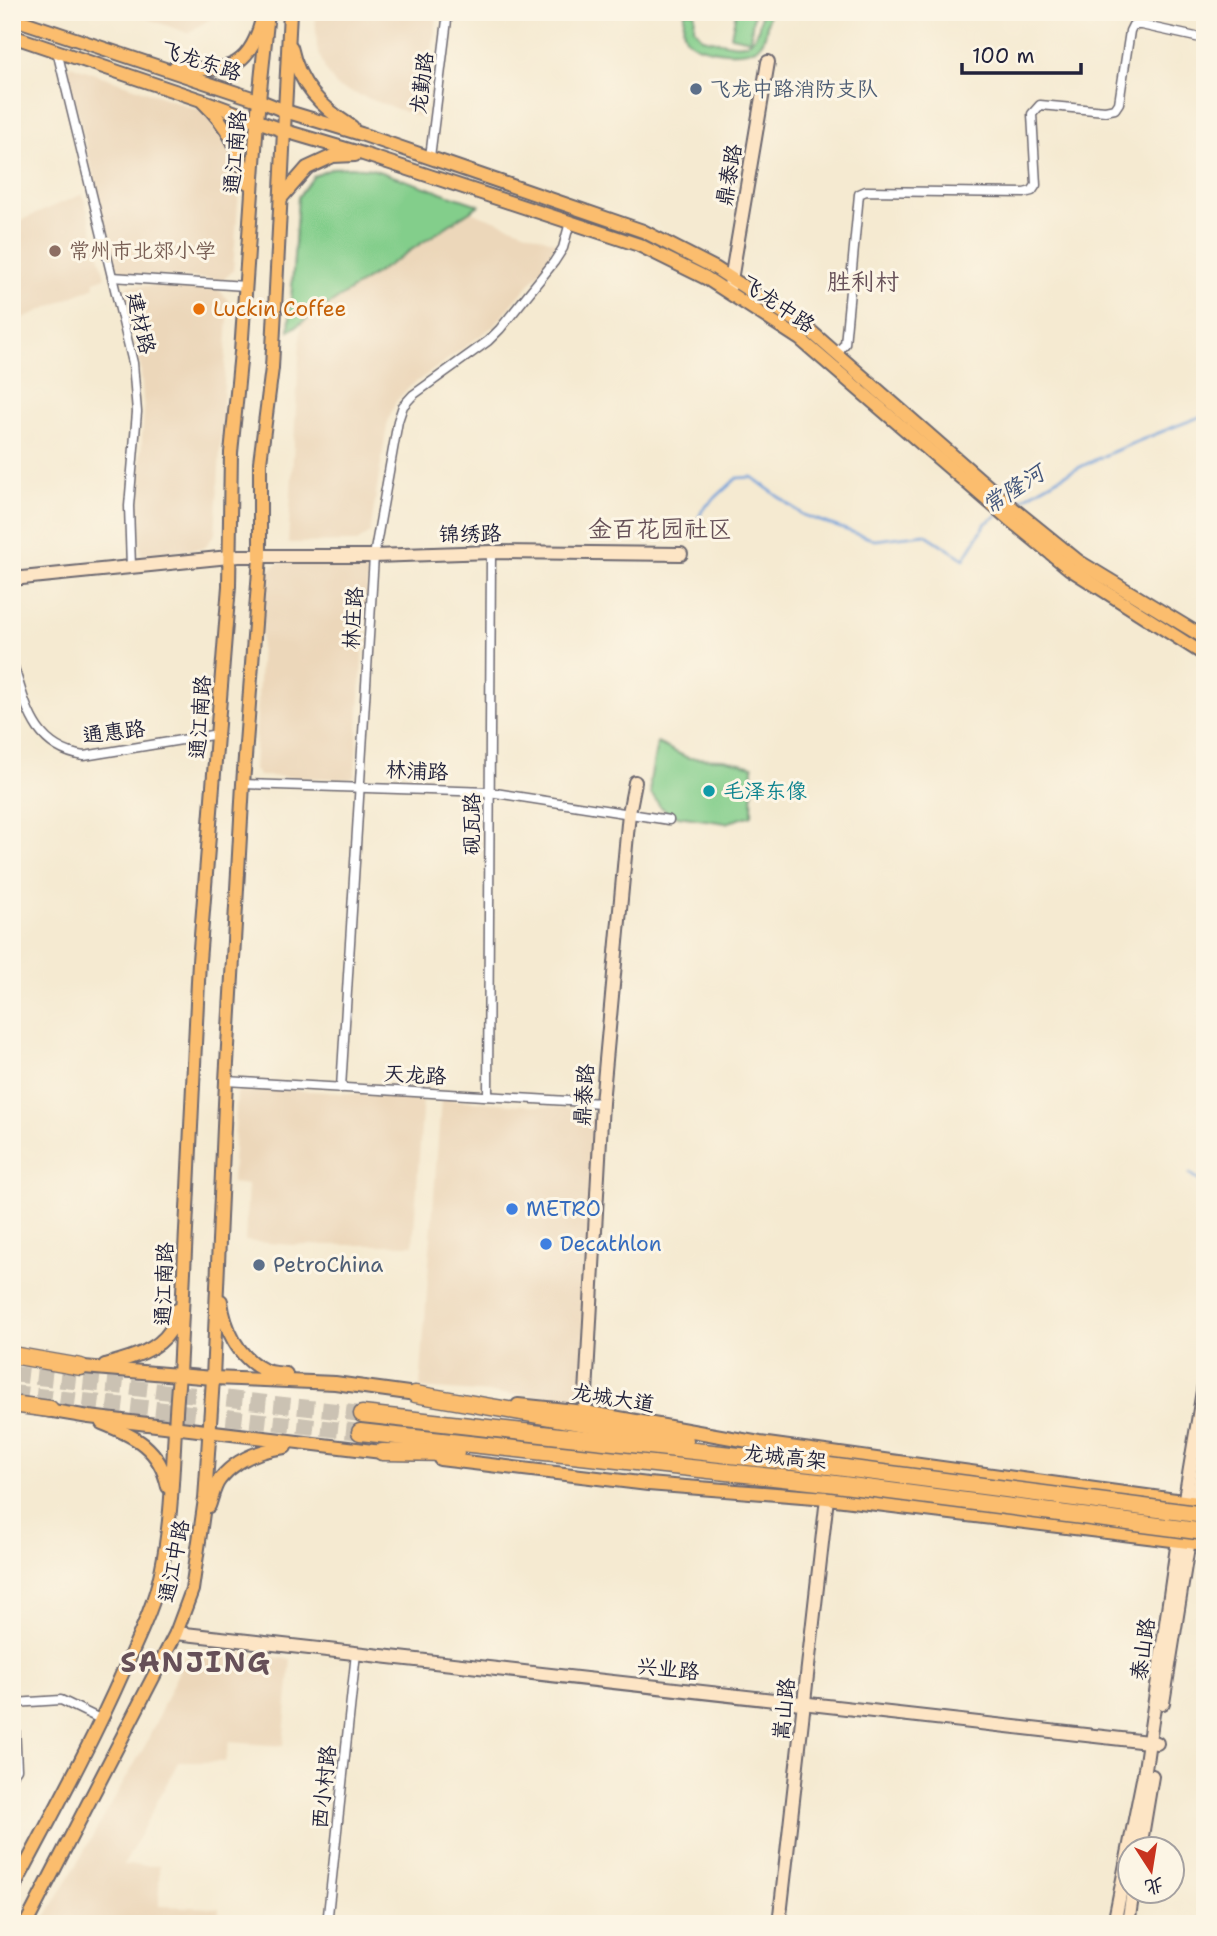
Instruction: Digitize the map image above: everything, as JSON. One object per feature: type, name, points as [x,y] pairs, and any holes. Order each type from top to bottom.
[{"type":"highway","points":[[12,1358],[88,1367]]},
{"type":"highway","points":[[415,1394],[828,1466]]},
{"type":"highway","points":[[12,1405],[50,1409]]},
{"type":"highway","name":"龙城高架","points":[[362,1414],[1197,1506]]},
{"type":"highway","name":"龙城高架","points":[[360,1432],[827,1490],[1205,1532]]},
{"type":"highway","points":[[382,1452],[442,1451],[827,1490]]},
{"type":"main road","points":[[152,65],[193,69],[230,67],[241,60],[251,48],[266,12]]},
{"type":"main road","name":"通江南路","points":[[174,1426],[179,1375],[199,961],[230,560],[231,453],[266,12]]},
{"type":"main road","points":[[213,1378],[243,784],[260,557],[260,463],[272,368],[290,12]]},
{"type":"main road","name":"飞龙东路","points":[[12,18],[258,100]]},
{"type":"main road","points":[[288,33],[301,78],[313,96],[361,134]]},
{"type":"main road","name":"飞龙东路","points":[[12,36],[257,120]]},
{"type":"main road","points":[[201,100],[225,126],[241,155],[251,193]]},
{"type":"main road","name":"飞龙中路","points":[[258,100],[643,231],[730,278],[807,328],[1070,569],[1205,655]]},
{"type":"main road","name":"飞龙中路","points":[[257,120],[639,245],[706,278],[800,339],[1006,510],[1078,561],[1205,638]]},
{"type":"main road","points":[[281,199],[307,168],[333,156],[363,154]]},
{"type":"main road","points":[[218,1267],[222,1311],[238,1347],[249,1361],[265,1370],[335,1383]]},
{"type":"main road","points":[[88,1367],[125,1359],[145,1351],[170,1331],[178,1306],[184,1271]]},
{"type":"main road","name":"龙城大道","points":[[12,1347],[88,1367],[213,1378],[335,1383],[585,1412],[760,1443],[1197,1506]]},
{"type":"main road","name":"通江中路","points":[[26,1924],[176,1633],[192,1590],[205,1499],[213,1378]]},
{"type":"main road","points":[[50,1409],[89,1417],[382,1452]]},
{"type":"main road","points":[[89,1417],[134,1436],[144,1444],[163,1469],[171,1505]]},
{"type":"main road","name":"通江中路","points":[[12,1891],[102,1720],[155,1595],[170,1521],[174,1426]]},
{"type":"main road","points":[[200,1544],[218,1481],[229,1470],[257,1452],[304,1444]]},
{"type":"main road","points":[[827,1490],[1205,1544]]},
{"type":"street","name":"龙勤路","points":[[430,157],[449,12]]},
{"type":"street","points":[[836,353],[845,344],[859,194],[866,191],[1032,191],[1036,185],[1032,114],[1034,109],[1040,105],[1105,111],[1115,109],[1119,103],[1133,25],[1205,39]]},
{"type":"street","name":"建材路","points":[[57,51],[133,363],[137,412],[129,506],[131,567]]},
{"type":"street","name":"鼎泰路","points":[[729,294],[768,62]]},
{"type":"street","name":"林庄路","points":[[341,1088],[374,556],[398,421],[403,406],[413,395],[488,341],[500,329],[554,262],[563,248],[570,222]]},
{"type":"street","points":[[112,277],[245,286]]},
{"type":"street","name":"锦绣路","points":[[12,586],[260,557],[491,552],[681,554]]},
{"type":"street","name":"砚瓦路","points":[[488,1096],[491,552]]},
{"type":"street","name":"锦绣路","points":[[12,579],[230,560]]},
{"type":"street","name":"通惠路","points":[[12,661],[30,716],[46,740],[68,754],[84,756],[218,734]]},
{"type":"street","name":"鼎泰路","points":[[585,1412],[602,1103],[629,813],[635,782]]},
{"type":"street","name":"林浦路","points":[[243,784],[489,792],[669,820]]},
{"type":"street","name":"天龙路","points":[[226,1081],[602,1103]]},
{"type":"street","name":"泰山路","points":[[1197,1506],[1205,1379]]},
{"type":"street","name":"泰山路","points":[[1142,1834],[1184,1541],[1197,1506],[1205,1450]]},
{"type":"street","name":"嵩山路","points":[[779,1924],[827,1490]]},
{"type":"street","name":"兴业路","points":[[176,1633],[1153,1742]]},
{"type":"street","name":"西小村路","points":[[327,1924],[356,1653]]},
{"type":"street","points":[[12,1776],[17,1769],[14,1703],[61,1700],[102,1720]]},
{"type":"street","name":"泰山路","points":[[1114,1924],[1153,1742]]},
{"type":"street","points":[[1128,1924],[1131,1904]]},
{"type":"shaded area","points":[[128,12],[221,12],[188,33]]},
{"type":"shaded area","points":[[315,12],[438,12],[422,118],[337,87],[325,69],[317,48]]},
{"type":"shaded area","points":[[70,65],[200,110],[222,132],[236,159],[240,176],[233,271],[223,280],[123,273],[115,265],[68,72]]},
{"type":"shaded area","name":"常州市北郊小学","points":[[83,194],[105,277],[94,281],[95,287],[12,323],[12,224]]},
{"type":"shaded area","points":[[470,211],[557,243],[543,268],[494,326],[408,388],[396,402],[388,420],[370,533],[357,542],[288,543],[301,324]]},
{"type":"shaded area","points":[[129,285],[218,289],[229,301],[215,534],[204,548],[141,555],[137,504],[144,412],[140,362],[123,293]]},
{"type":"shaded area","points":[[279,562],[364,563],[368,569],[355,775],[350,779],[259,776],[254,769],[265,573]]},
{"type":"shaded area","points":[[245,1087],[423,1098],[413,1245],[292,1245],[245,1241],[248,1185],[232,1183],[237,1093]]},
{"type":"shaded area","points":[[441,1099],[580,1109],[591,1115],[598,1128],[581,1397],[575,1399],[420,1388]]},
{"type":"shaded area","points":[[201,1649],[291,1659],[283,1746],[229,1742],[225,1762],[178,1762],[124,1865],[159,1866],[159,1906],[219,1908],[218,1924],[42,1924],[146,1744],[184,1659]]},
{"type":"green space","points":[[685,12],[695,12],[694,28],[702,38],[743,44],[750,42],[755,36],[761,12],[769,12],[760,45],[745,51],[723,52],[701,47],[687,39],[683,26]]},
{"type":"green space","points":[[736,12],[754,12],[750,40],[731,36]]},
{"type":"green space","points":[[333,168],[372,169],[479,205],[289,331],[298,197],[314,176]]},
{"type":"green space","points":[[657,743],[688,758],[724,759],[753,766],[752,815],[726,823],[671,815],[651,794],[650,781]]},
{"type":"waterway","name":"常隆河","points":[[1015,504],[1084,465],[1205,415]]},
{"type":"waterway","name":"常隆河","points":[[688,539],[703,509],[737,478],[752,477],[803,515],[875,540],[925,534],[964,559],[986,523],[998,515]]},
{"type":"waterway","name":"常隆河","points":[[1190,1174],[1205,1185]]},
{"type":"tunnel","points":[[12,1374],[362,1414]]},
{"type":"tunnel","points":[[12,1393],[360,1432]]},
{"type":"place","name":"飞龙中路消防支队","points":[[696,89]]},
{"type":"place","name":"常州市北郊小学","points":[[55,251]]},
{"type":"place","name":"Luckin Coffee","points":[[199,309]]},
{"type":"place","name":"毛泽东像","points":[[709,791]]},
{"type":"place","name":"METRO","points":[[512,1209]]},
{"type":"place","name":"Decathlon","points":[[546,1244]]},
{"type":"place","name":"PetroChina","points":[[259,1265]]},
{"type":"district","name":"胜利村","points":[[863,282]]},
{"type":"district","name":"金百花园社区","points":[[660,529]]},
{"type":"district","name":"SANJING","points":[[196,1662]]}]
